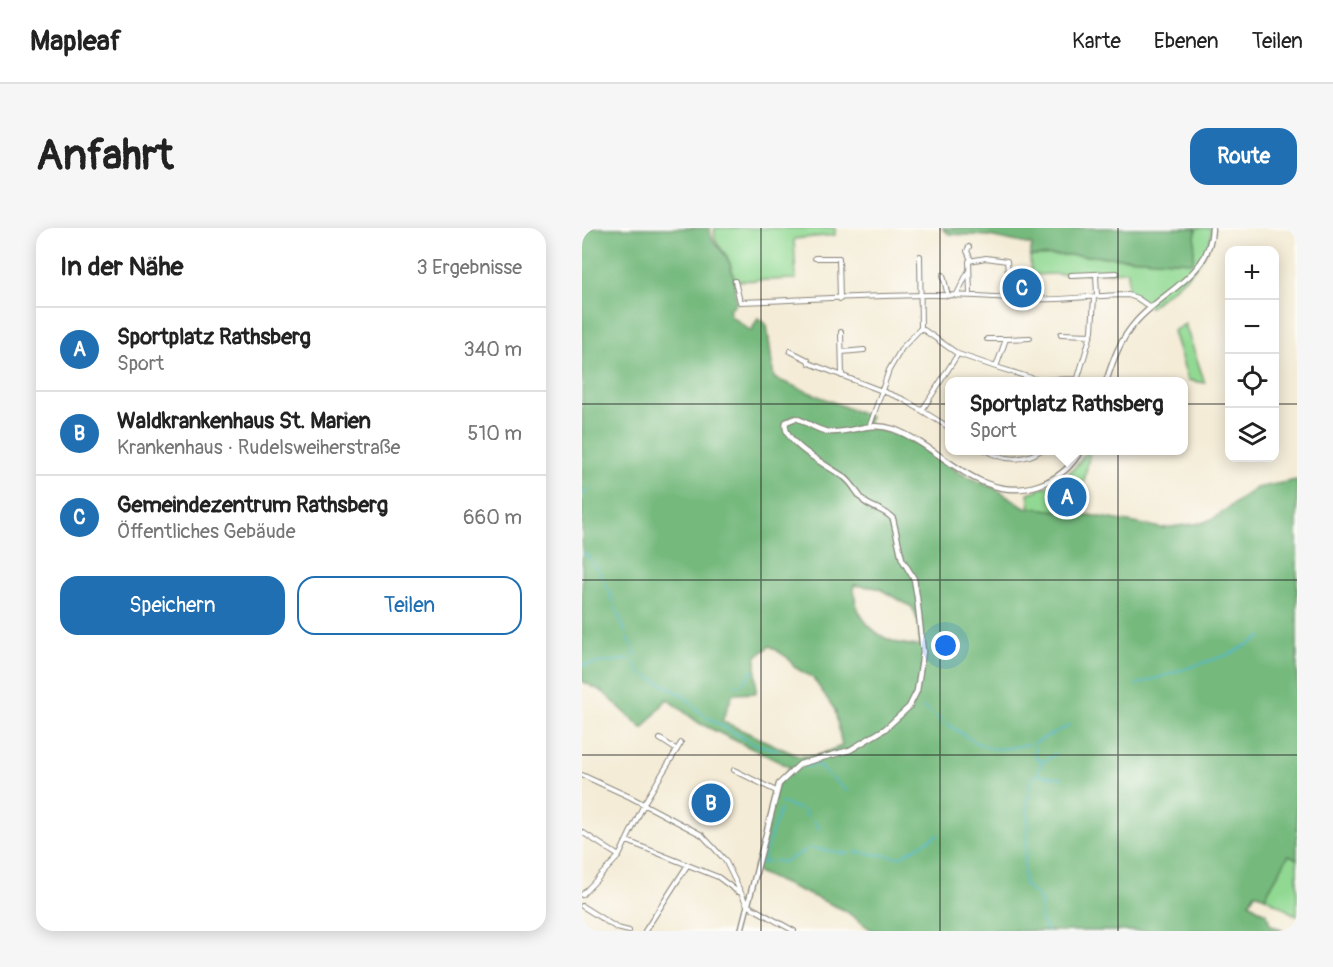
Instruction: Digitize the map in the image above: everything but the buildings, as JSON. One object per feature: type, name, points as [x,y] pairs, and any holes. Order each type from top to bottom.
[{"type":"street","points":[[1107,377],[1119,346],[1136,321],[1200,265],[1208,250],[1212,228]]},
{"type":"street","points":[[956,296],[971,260],[967,251],[969,247]]},
{"type":"street","points":[[870,425],[889,370],[902,348],[921,328],[923,296],[921,256]]},
{"type":"street","points":[[815,258],[839,258],[840,299]]},
{"type":"street","points":[[971,260],[986,258],[1007,261],[1010,296]]},
{"type":"street","points":[[968,270],[969,296]]},
{"type":"street","points":[[1071,275],[1117,273]]},
{"type":"street","points":[[1078,377],[1091,335],[1096,274]]},
{"type":"street","points":[[943,275],[948,296]]},
{"type":"street","points":[[735,281],[740,302],[923,296],[1010,296],[1019,299],[1128,296],[1137,298],[1150,307]]},
{"type":"street","points":[[921,328],[958,354],[1028,377]]},
{"type":"street","points":[[841,332],[842,376]]},
{"type":"street","points":[[1061,334],[1091,335]]},
{"type":"street","points":[[987,339],[1030,338]]},
{"type":"street","points":[[996,367],[1006,339]]},
{"type":"street","points":[[842,352],[864,350]]},
{"type":"street","points":[[790,351],[808,360],[809,363],[882,390],[923,409],[945,424]]},
{"type":"street","points":[[923,409],[958,354]]},
{"type":"street","points":[[741,931],[776,791],[785,776],[800,764],[835,755],[862,744],[902,715],[917,692],[923,652],[916,585],[902,559],[896,526],[890,515],[863,500],[847,479],[814,459],[787,435],[785,428],[789,419],[798,418],[830,432],[870,425],[894,429],[975,479],[1009,489],[1024,489],[1049,481],[1066,469],[1077,455]]},
{"type":"street","points":[[993,455],[1017,459],[1028,455]]},
{"type":"street","points":[[660,739],[677,750]]},
{"type":"street","points":[[582,895],[619,856],[644,804],[681,743]]},
{"type":"street","points":[[734,770],[776,791]]},
{"type":"street","points":[[582,775],[690,827],[715,846],[747,905],[794,931]]},
{"type":"street","points":[[582,832],[619,856]]},
{"type":"street","points":[[627,841],[718,877],[738,892]]},
{"type":"street","points":[[645,931],[687,866]]},
{"type":"street","points":[[582,906],[617,928],[629,931]]},
{"type":"green space","points":[[582,228],[710,228],[713,240],[726,256],[733,273],[736,304],[729,309],[731,316],[751,331],[758,318],[767,325],[774,378],[870,417],[867,422],[869,427],[907,438],[960,473],[996,489],[1025,507],[1078,513],[1162,528],[1202,523],[1214,518],[1256,488],[1297,480],[1297,859],[1289,855],[1265,897],[1255,893],[1249,903],[1267,914],[1270,924],[1283,931],[873,931],[844,910],[753,870],[765,836],[776,787],[790,767],[699,723],[667,699],[643,729],[603,692],[582,681]],"holes":[[[854,585],[878,588],[912,607],[919,623],[920,645],[894,642],[873,630],[859,610]],[[770,646],[788,658],[794,667],[813,678],[835,710],[842,746],[815,756],[798,756],[722,721],[733,694],[756,693],[756,657]]]},
{"type":"green space","points":[[715,228],[835,228],[835,235],[794,239],[796,279],[735,281],[728,258],[716,240]]},
{"type":"green space","points":[[942,228],[1196,228],[1193,262],[1072,255],[1030,256],[1032,245],[989,236],[949,234]]},
{"type":"green space","points":[[1196,228],[1212,228],[1205,253],[1190,274],[1150,307],[1128,292],[1128,271],[1031,275],[1030,256],[1072,255],[1193,262]]},
{"type":"green space","points":[[1185,324],[1205,383],[1188,380],[1173,331]]},
{"type":"green space","points":[[1084,455],[1089,455],[1078,513],[1030,508],[1028,493],[1062,478]]},
{"type":"green space","points":[[1289,854],[1297,859],[1297,916],[1265,897]]},
{"type":"waterway","points":[[582,495],[590,489]]},
{"type":"waterway","points":[[584,552],[590,559]]},
{"type":"waterway","points":[[592,562],[596,569]]},
{"type":"waterway","points":[[599,572],[603,579]]},
{"type":"waterway","points":[[605,583],[608,589]]},
{"type":"waterway","points":[[610,592],[613,602]]},
{"type":"waterway","points":[[615,606],[617,610]]},
{"type":"waterway","points":[[618,613],[625,632]]},
{"type":"waterway","points":[[627,637],[632,647]]},
{"type":"waterway","points":[[1136,685],[1230,654],[1262,637]]},
{"type":"waterway","points":[[633,650],[637,655]]},
{"type":"waterway","points":[[582,665],[630,659]]},
{"type":"waterway","points":[[635,663],[642,676]]},
{"type":"waterway","points":[[735,685],[741,685],[754,670]]},
{"type":"waterway","points":[[647,676],[683,695],[703,715]]},
{"type":"waterway","points":[[923,707],[932,714]]},
{"type":"waterway","points":[[936,716],[944,722]]},
{"type":"waterway","points":[[706,717],[754,744],[778,750]]},
{"type":"waterway","points":[[947,724],[977,743],[993,749],[1029,744]]},
{"type":"waterway","points":[[1034,743],[1070,725]]},
{"type":"waterway","points":[[1029,790],[1031,779],[1038,774],[1038,769],[1043,762],[1035,757],[1034,746]]},
{"type":"waterway","points":[[1044,761],[1056,754]]},
{"type":"waterway","points":[[806,767],[817,764],[829,776]]},
{"type":"waterway","points":[[1040,775],[1062,778]]},
{"type":"waterway","points":[[832,778],[848,792]]},
{"type":"waterway","points":[[1024,867],[1028,823],[1027,798]]},
{"type":"waterway","points":[[781,803],[800,809]]},
{"type":"waterway","points":[[761,864],[780,810]]},
{"type":"waterway","points":[[804,810],[807,817]]},
{"type":"waterway","points":[[813,820],[820,829]]},
{"type":"waterway","points":[[855,852],[900,857],[938,835]]},
{"type":"waterway","points":[[810,848],[849,854]]},
{"type":"waterway","points":[[774,861],[784,862],[806,850]]},
{"type":"waterway","points":[[762,863],[769,861]]},
{"type":"waterway","points":[[1024,870],[1024,885],[1038,896],[1041,903],[1040,918],[1047,931]]},
{"type":"place","name":"Gemeindezentrum Rathsberg","points":[[1022,288]]},
{"type":"place","name":"Sportplatz Rathsberg","points":[[1067,497]]},
{"type":"place","name":"Waldkrankenhaus St. Marien","points":[[711,803]]}]
